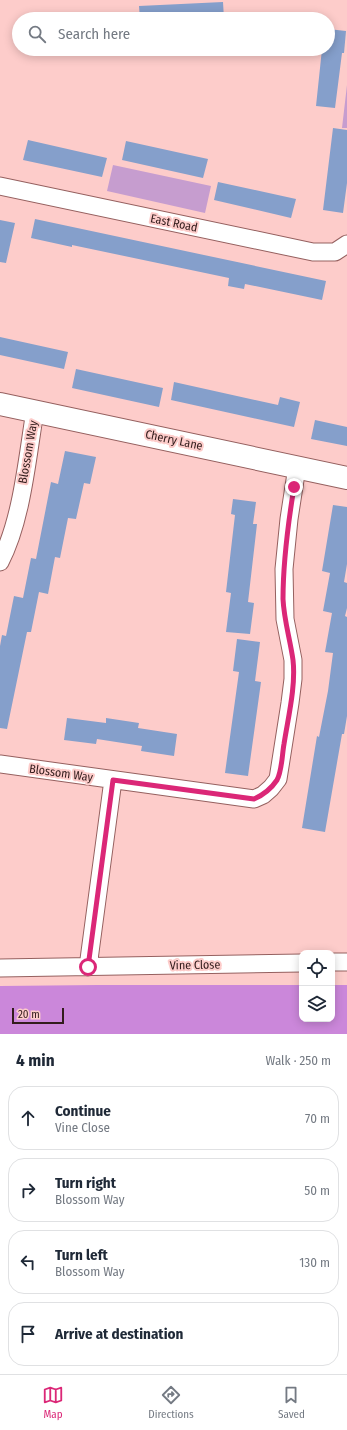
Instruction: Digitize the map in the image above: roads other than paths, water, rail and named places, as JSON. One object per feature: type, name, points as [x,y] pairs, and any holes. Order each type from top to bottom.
[{"type":"street","name":"East Road","points":[[0,186],[313,252],[335,252],[347,244]]},
{"type":"street","name":"Cherry Lane","points":[[0,404],[347,478]]},
{"type":"street","name":"Blossom Way","points":[[0,562],[11,537],[19,504],[36,411]]},
{"type":"street","name":"Blossom Way","points":[[0,764],[254,799],[263,795],[271,788],[278,779],[281,764],[293,678],[293,660],[284,619],[284,569],[289,519],[297,467]]},
{"type":"street","points":[[88,967],[113,780]]},
{"type":"street","points":[[335,962],[347,962]]},
{"type":"street","name":"Vine Close","points":[[0,968],[299,963]]}]
